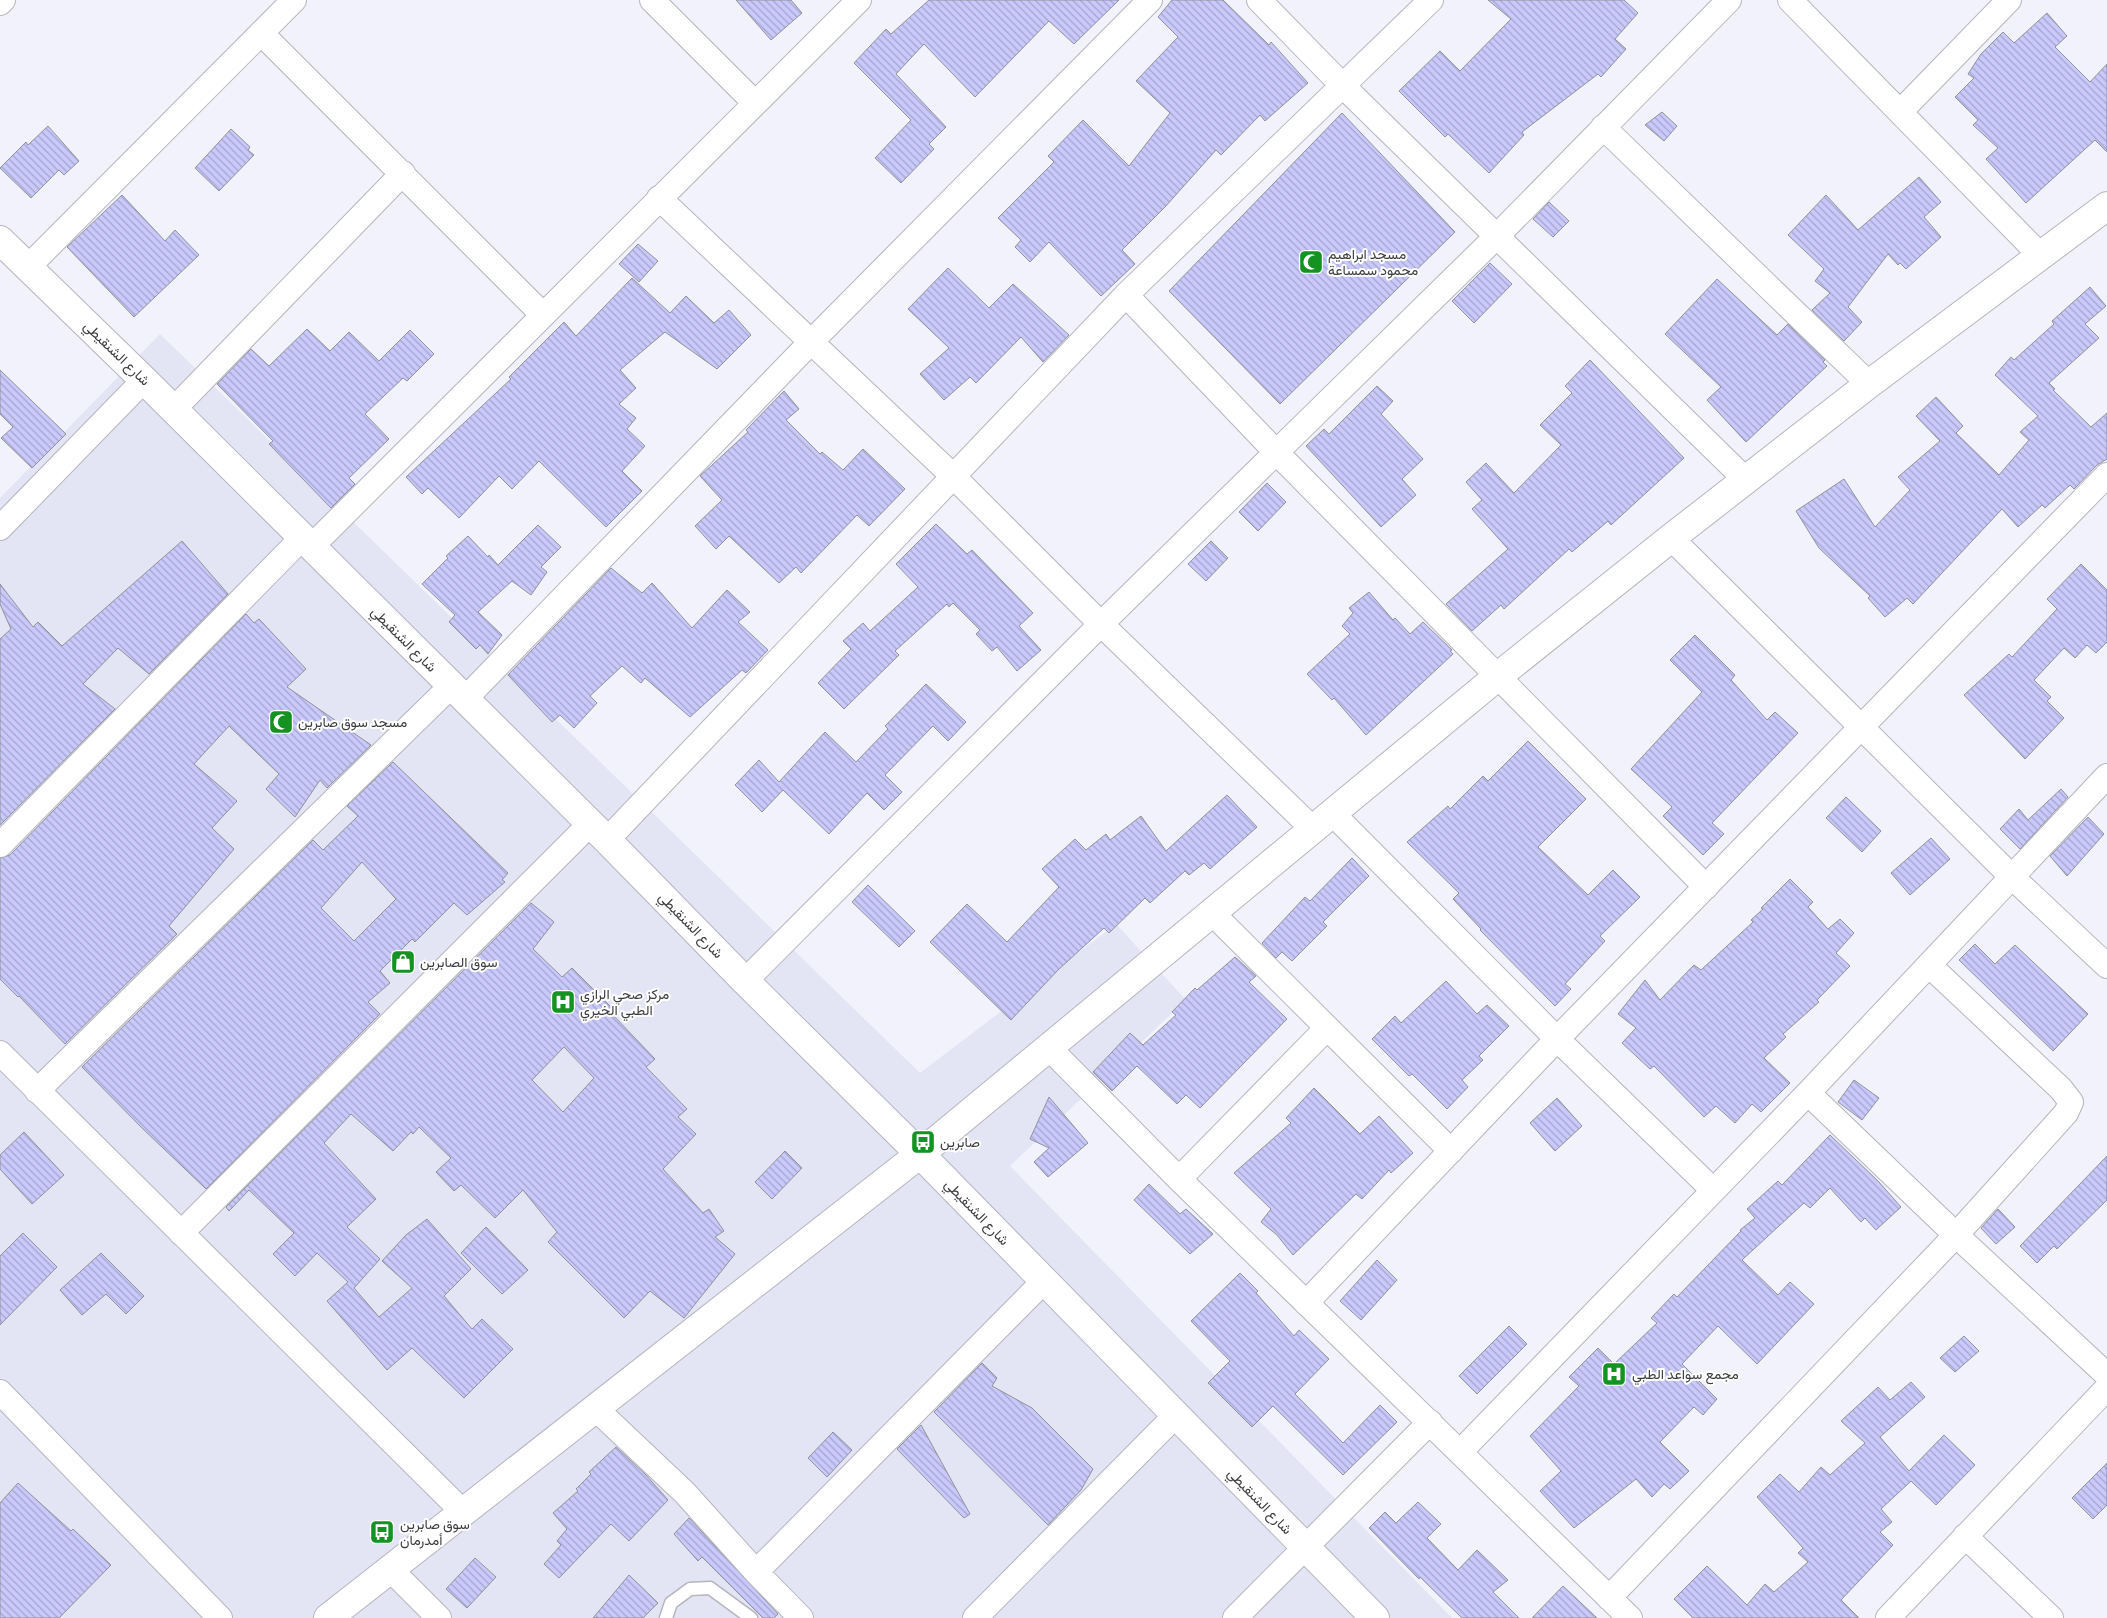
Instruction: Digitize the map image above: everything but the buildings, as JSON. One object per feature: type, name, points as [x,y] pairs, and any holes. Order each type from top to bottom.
[{"type":"street","points":[[0,3],[3,0]]},
{"type":"street","points":[[28,266],[294,0]]},
{"type":"street","points":[[652,0],[755,103]]},
{"type":"street","points":[[0,845],[307,542],[543,315],[859,0]]},
{"type":"street","points":[[37,1091],[458,693],[811,342],[1150,0]]},
{"type":"street","points":[[1259,0],[1496,237],[1746,480]]},
{"type":"street","points":[[181,1233],[599,832],[954,476],[1126,295],[1431,0]]},
{"type":"street","points":[[745,981],[1101,624],[1496,237],[1728,0]]},
{"type":"street","points":[[1790,0],[2040,255]]},
{"type":"street","points":[[1900,112],[2009,0]]},
{"type":"street","points":[[261,33],[543,315]]},
{"type":"street","points":[[1603,127],[1869,384]]},
{"type":"street","points":[[174,408],[403,173]]},
{"type":"street","points":[[659,198],[954,476],[1101,624],[1322,821],[1557,1039],[1713,1190]]},
{"type":"street","points":[[328,1618],[920,1154],[1497,677],[1671,538],[1869,384],[2040,255],[2106,208]]},
{"type":"street","name":"شارع الشنقيطي","points":[[0,240],[174,408],[599,832],[745,981],[920,1154],[1375,1618]]},
{"type":"street","points":[[1126,295],[1277,453],[1706,887]]},
{"type":"street","points":[[0,528],[144,380]]},
{"type":"street","points":[[1306,1303],[1557,1039],[2107,475]]},
{"type":"street","points":[[1671,538],[2012,877],[2107,966]]},
{"type":"street","points":[[1460,1452],[1930,966],[2107,776]]},
{"type":"street","points":[[1212,913],[1451,1151]]},
{"type":"street","points":[[1609,1598],[1956,1235],[2066,1114],[2071,1102],[2061,1090],[1930,966]]},
{"type":"street","points":[[1178,1179],[1326,1028]]},
{"type":"street","points":[[1048,1047],[1178,1179],[1630,1618]]},
{"type":"street","points":[[0,1053],[462,1512]]},
{"type":"street","points":[[1808,1093],[1956,1235],[2107,1375]]},
{"type":"street","points":[[756,1572],[1044,1281]]},
{"type":"street","points":[[1888,1618],[2107,1388]]},
{"type":"street","points":[[0,1392],[220,1618]]},
{"type":"street","points":[[594,1408],[679,1488],[800,1618]]},
{"type":"street","points":[[975,1618],[1176,1415]]},
{"type":"street","points":[[1235,1618],[1430,1422]]},
{"type":"street","points":[[1965,1536],[2051,1618]]},
{"type":"street","points":[[390,1568],[439,1618]]},
{"type":"lane","points":[[666,1618],[671,1602],[690,1589],[710,1588],[751,1618]]},
{"type":"shaded area","name":"سوق الصابرين","points":[[160,334],[920,1073],[1116,924],[1186,1000],[1010,1166],[1452,1618],[0,1618],[0,498]]},
{"type":"place","name":"مسجد ابراهيم محمود سمساعة","points":[[1311,262]]},
{"type":"place","name":"مسجد سوق صابرين","points":[[281,722]]},
{"type":"place","name":"سوق الصابرين","points":[[403,962]]},
{"type":"place","name":"مركز صحي الرازي الطبي الخيري","points":[[563,1002]]},
{"type":"place","name":"صابرين","points":[[923,1142]]},
{"type":"place","name":"مجمع سواعد الطبي","points":[[1614,1374]]},
{"type":"place","name":"سوق صابرين أمدرمان","points":[[382,1532]]}]
